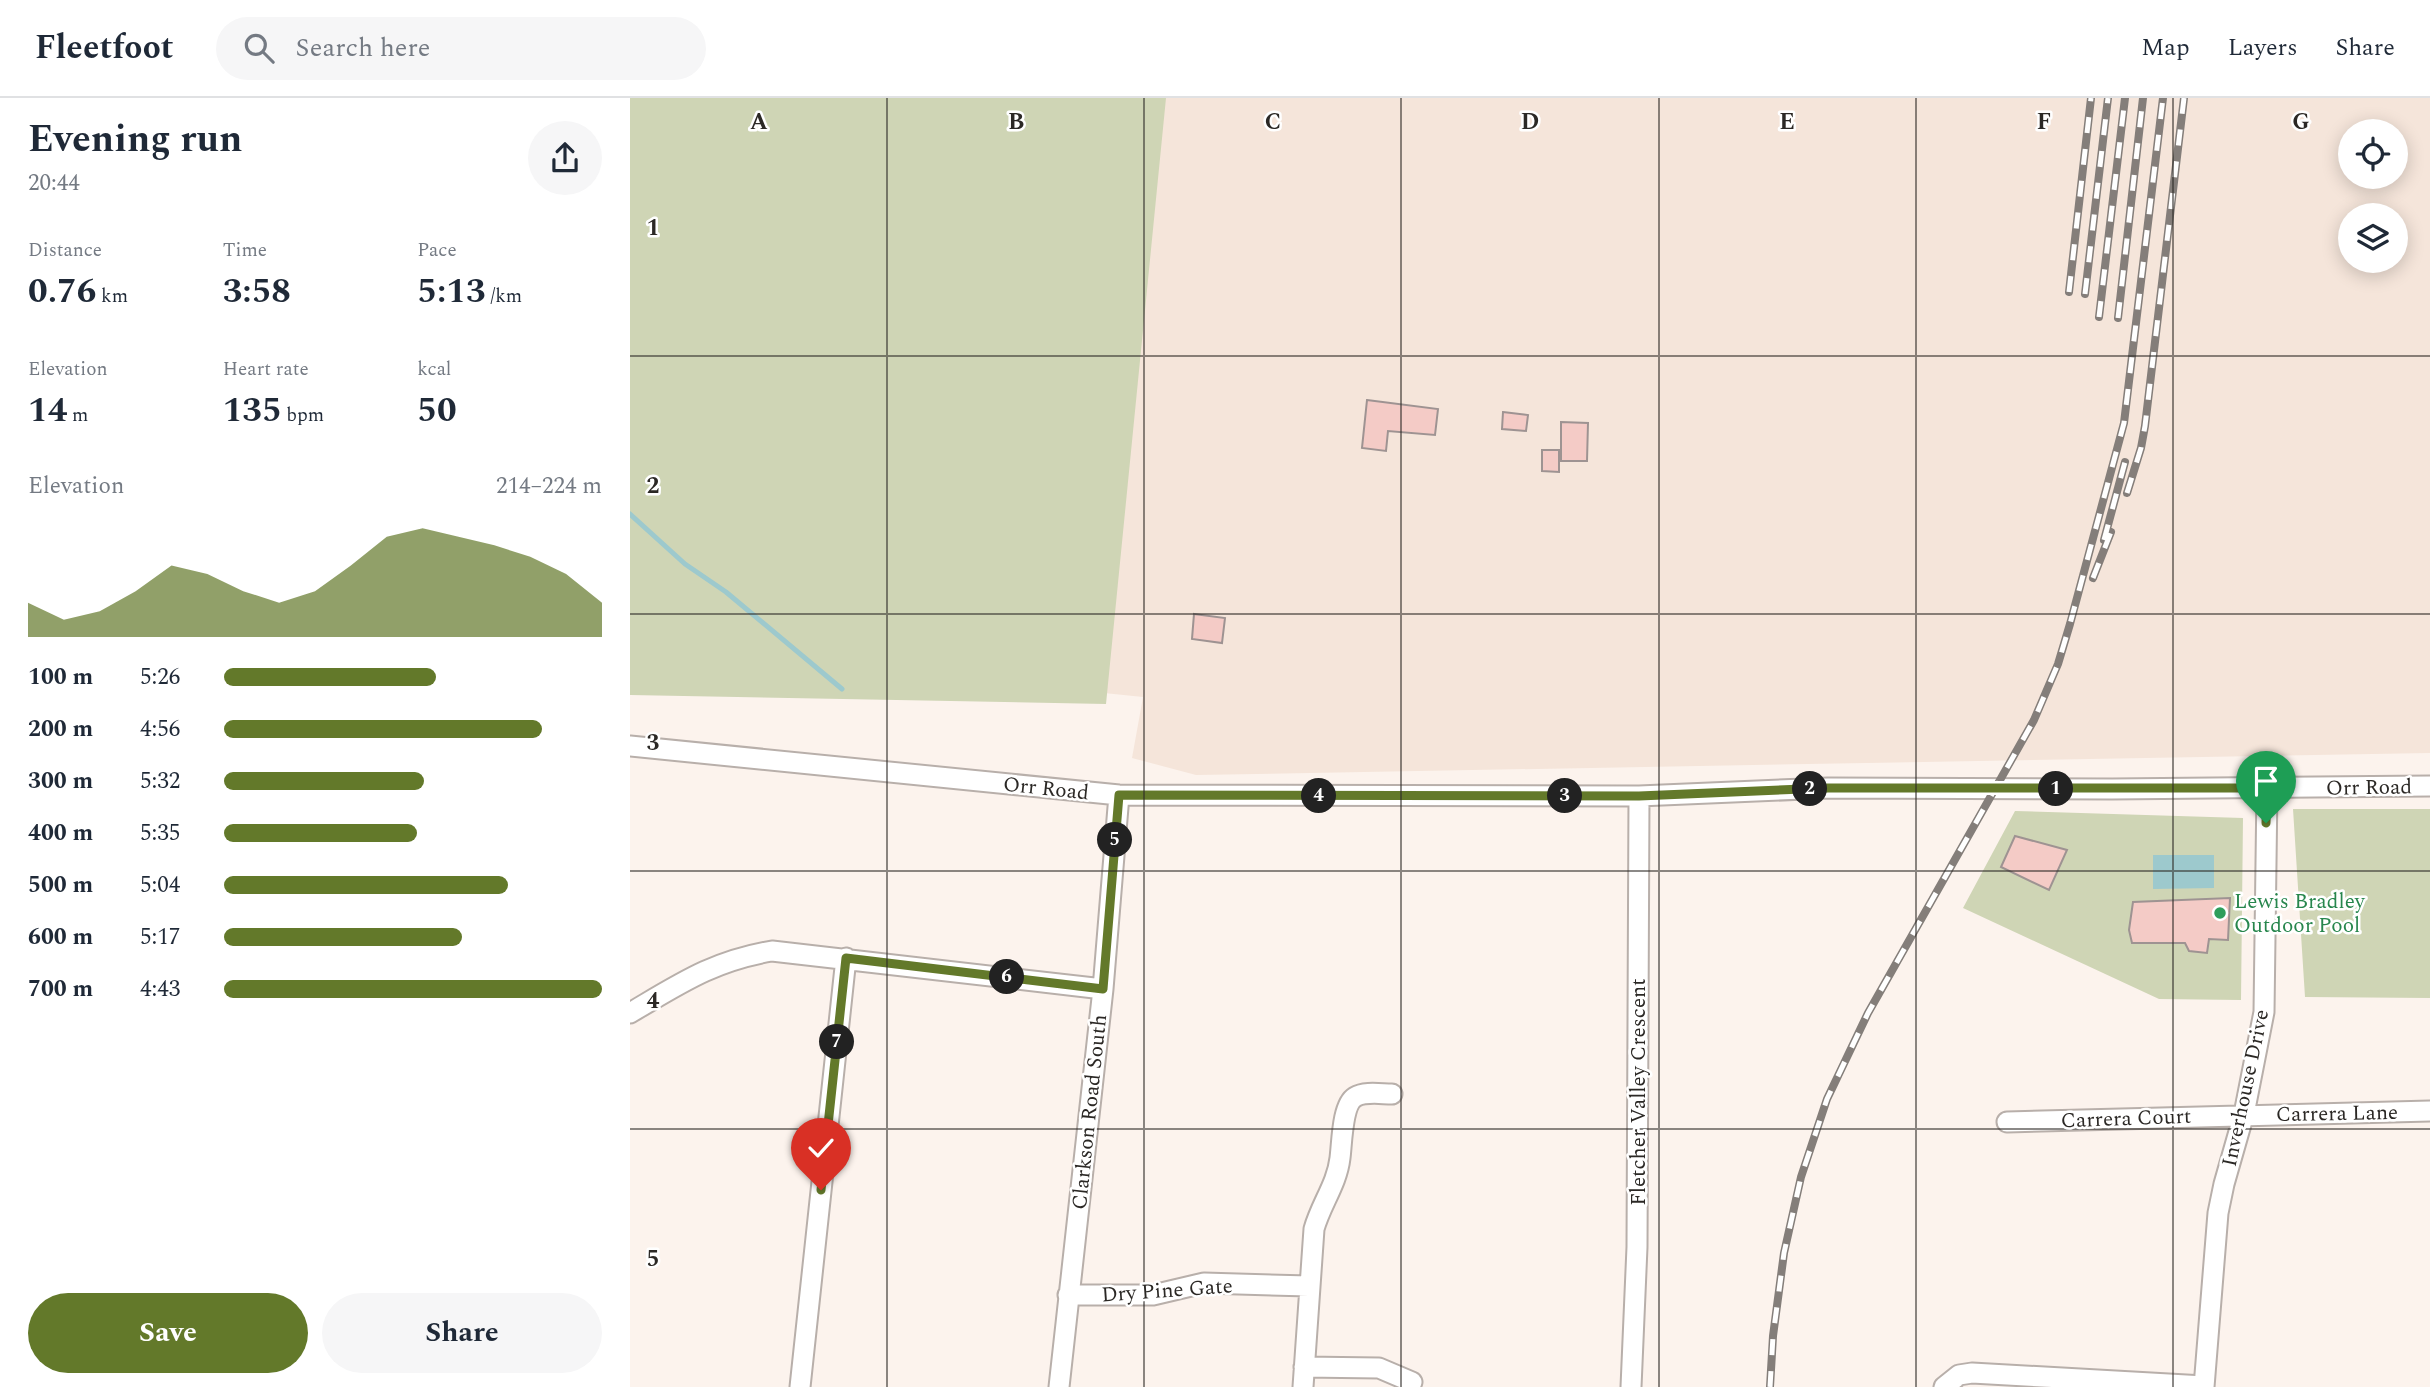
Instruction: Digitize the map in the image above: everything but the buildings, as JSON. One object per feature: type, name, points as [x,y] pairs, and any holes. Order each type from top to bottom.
[{"type":"street","name":"Orr Road","points":[[630,746],[1119,795],[1639,796],[1828,788],[2430,786]]},
{"type":"street","name":"Inverhouse Drive","points":[[2204,1387],[2218,1213],[2244,1114],[2264,1012],[2267,788]]},
{"type":"street","name":"Clarkson Road South","points":[[1059,1387],[1103,989],[1119,795]]},
{"type":"street","name":"Fletcher Valley Crescent","points":[[1631,1387],[1637,1247],[1639,796]]},
{"type":"street","points":[[630,1013],[705,969],[742,956],[772,951],[1103,989]]},
{"type":"street","points":[[800,1387],[846,958]]},
{"type":"street","points":[[1303,1387],[1314,1228],[1320,1208],[1339,1169],[1346,1107],[1354,1097],[1367,1093],[1392,1094]]},
{"type":"street","name":"Carrera Lane","points":[[2244,1114],[2430,1111]]},
{"type":"street","name":"Carrera Court","points":[[2007,1122],[2244,1114]]},
{"type":"street","name":"Dry Pine Gate","points":[[1068,1295],[1153,1295],[1204,1283],[1309,1286]]},
{"type":"street","points":[[1304,1367],[1379,1368],[1412,1382]]},
{"type":"street","points":[[1944,1387],[1959,1376],[1972,1373],[2204,1387]]},
{"type":"shaded area","points":[[630,98],[2430,98],[2430,753],[1196,775],[1132,758],[1143,697],[939,676]]},
{"type":"green space","points":[[630,98],[1166,98],[1106,704],[630,695]]},
{"type":"green space","points":[[2293,809],[2430,809],[2430,998],[2305,997]]},
{"type":"green space","points":[[2015,811],[2243,818],[2241,1000],[2159,999],[1963,908]]},
{"type":"water","points":[[2153,855],[2214,855],[2214,888],[2153,889]]},
{"type":"waterway","points":[[630,514],[685,564],[726,592],[842,689]]},
{"type":"railway","points":[[2069,292],[2091,98]]},
{"type":"railway","points":[[2085,294],[2108,98]]},
{"type":"railway","points":[[2099,317],[2125,98]]},
{"type":"railway","points":[[2118,318],[2143,98]]},
{"type":"railway","points":[[1770,1387],[1773,1336],[1784,1253],[1801,1177],[1827,1099],[1868,1013],[2034,720],[2058,664],[2124,423],[2163,98]]},
{"type":"railway","points":[[2127,493],[2145,426],[2184,98]]},
{"type":"railway","points":[[2104,540],[2125,462]]},
{"type":"railway","points":[[2093,578],[2111,532]]},
{"type":"place","name":"Lewis Bradley Outdoor Pool","points":[[2220,913]]},
{"type":"route","points":[[821,1190],[846,958],[1103,989],[1119,795],[1500,797],[1639,796],[1828,788],[2267,788],[2266,823]]}]
